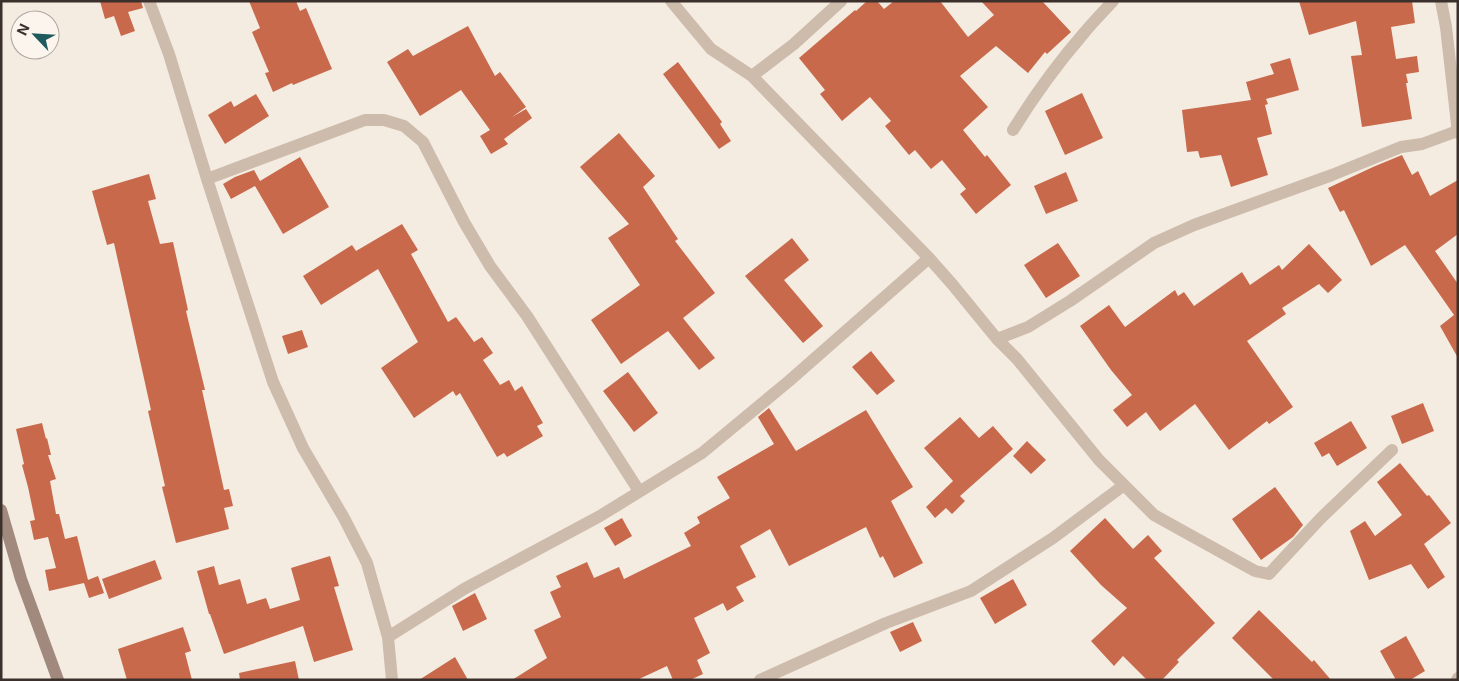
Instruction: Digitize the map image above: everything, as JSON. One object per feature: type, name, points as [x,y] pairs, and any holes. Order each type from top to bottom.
[{"type":"main road","points":[[1,510],[22,579],[58,680]]},
{"type":"street","points":[[149,1],[169,54],[272,382],[303,448],[344,518],[367,563],[388,637],[392,680]]},
{"type":"street","points":[[671,1],[711,49],[752,76],[928,258],[997,339],[1023,366],[1099,460],[1154,515],[1255,572],[1269,574],[1321,518],[1392,450]]},
{"type":"street","points":[[752,76],[794,44],[841,1]]},
{"type":"street","points":[[1013,130],[1065,55],[1113,1]]},
{"type":"street","points":[[997,339],[1028,327],[1070,301],[1154,243],[1194,225],[1401,148],[1422,144],[1457,132],[1446,27],[1441,1]]},
{"type":"street","points":[[207,180],[365,120],[384,120],[404,126],[423,142],[464,222],[490,266],[527,316],[639,491]]},
{"type":"street","points":[[388,637],[464,589],[600,516],[702,453],[789,381],[928,258]]},
{"type":"street","points":[[760,680],[886,623],[971,591],[1053,538],[1124,485]]},
{"type":"building","points":[[100,1],[141,1],[143,8],[128,12],[135,31],[121,36],[114,16],[105,19]]},
{"type":"building","points":[[249,1],[296,1],[300,11],[306,8],[332,69],[273,92],[265,73],[269,72],[252,32],[260,28]]},
{"type":"building","points":[[867,1],[877,1],[884,9],[894,1],[940,1],[968,37],[994,15],[981,1],[1042,1],[1071,32],[1047,54],[1045,52],[1028,73],[996,46],[960,76],[988,107],[963,130],[985,157],[987,155],[1011,185],[976,214],[960,194],[966,189],[942,160],[931,169],[915,150],[909,155],[885,126],[891,121],[870,97],[842,121],[820,94],[825,90],[799,58]]},
{"type":"building","points":[[1299,1],[1412,1],[1415,23],[1391,27],[1396,59],[1417,56],[1419,72],[1406,74],[1412,119],[1362,127],[1351,56],[1362,55],[1356,21],[1309,35]]},
{"type":"building","points":[[468,26],[495,76],[500,72],[526,107],[512,117],[526,109],[532,118],[504,139],[508,144],[491,154],[480,136],[490,130],[461,90],[420,116],[387,62],[408,49],[413,56]]},
{"type":"building","points":[[1290,58],[1299,90],[1266,99],[1268,104],[1265,105],[1272,134],[1257,138],[1268,175],[1231,187],[1221,155],[1200,158],[1198,151],[1187,152],[1182,110],[1251,100],[1246,82],[1274,74],[1270,64]]},
{"type":"building","points":[[678,62],[722,122],[720,124],[731,141],[719,149],[663,74]]},
{"type":"building","points":[[1082,93],[1103,138],[1065,155],[1045,111]]},
{"type":"building","points":[[256,94],[269,116],[225,144],[208,115],[231,101],[234,107]]},
{"type":"building","points":[[619,133],[655,176],[643,187],[678,239],[675,241],[715,293],[683,318],[715,358],[699,370],[668,331],[621,364],[591,320],[640,285],[608,238],[629,224],[580,167]]},
{"type":"building","points":[[1402,155],[1412,175],[1418,171],[1430,196],[1458,180],[1458,234],[1435,251],[1458,284],[1458,358],[1440,326],[1454,315],[1405,245],[1371,266],[1344,210],[1340,212],[1328,188]]},
{"type":"building","points":[[300,157],[329,207],[283,234],[255,186],[231,199],[223,184],[254,170],[260,181]]},
{"type":"building","points":[[1066,172],[1078,201],[1046,214],[1034,186]]},
{"type":"building","points":[[149,174],[156,199],[148,201],[160,244],[173,242],[188,310],[186,311],[205,390],[202,390],[224,490],[229,489],[233,506],[224,508],[229,529],[176,543],[162,487],[165,486],[148,411],[151,410],[114,243],[107,245],[92,191]]},
{"type":"building","points":[[402,224],[418,250],[411,254],[448,322],[456,317],[474,342],[482,337],[493,353],[483,360],[500,385],[509,380],[515,391],[522,386],[543,423],[537,426],[543,436],[507,457],[504,453],[497,457],[460,393],[456,396],[453,391],[414,418],[381,368],[418,342],[378,269],[321,305],[303,276],[352,245],[356,251]]},
{"type":"building","points":[[792,238],[809,260],[784,280],[823,326],[803,343],[745,276]]},
{"type":"building","points":[[1058,243],[1080,276],[1046,298],[1024,265]]},
{"type":"building","points":[[1309,244],[1342,280],[1328,293],[1319,284],[1282,308],[1286,314],[1247,341],[1293,407],[1269,424],[1267,421],[1229,450],[1195,404],[1160,431],[1146,412],[1127,427],[1113,410],[1132,395],[1111,370],[1080,326],[1109,305],[1125,327],[1175,290],[1178,296],[1184,292],[1194,306],[1242,272],[1250,285],[1279,265],[1282,270]]},
{"type":"building","points":[[302,330],[308,347],[288,354],[282,336]]},
{"type":"building","points":[[871,351],[895,381],[877,395],[852,367]]},
{"type":"building","points":[[628,372],[658,413],[634,432],[603,391]]},
{"type":"building","points":[[1423,403],[1434,431],[1402,444],[1391,416]]},
{"type":"building","points":[[769,408],[796,451],[866,410],[913,487],[891,501],[923,563],[894,578],[883,556],[880,558],[866,527],[789,566],[770,529],[740,546],[756,577],[736,587],[744,601],[727,611],[723,603],[694,618],[710,653],[697,660],[703,674],[690,680],[673,680],[667,666],[637,680],[512,680],[547,658],[534,630],[561,617],[550,592],[561,587],[556,576],[587,562],[594,578],[619,567],[624,579],[691,546],[684,533],[700,523],[697,517],[730,498],[717,477],[774,444],[758,417]]},
{"type":"building","points":[[960,417],[979,438],[993,426],[1013,449],[960,496],[965,501],[952,514],[946,508],[935,518],[926,507],[953,481],[924,448]]},
{"type":"building","points":[[1351,421],[1367,448],[1337,466],[1329,453],[1322,457],[1314,443]]},
{"type":"building","points":[[42,423],[51,455],[48,455],[56,479],[50,481],[56,514],[59,514],[65,539],[77,536],[88,580],[98,576],[104,593],[89,598],[84,583],[49,591],[45,570],[56,568],[48,537],[34,540],[30,521],[35,520],[16,429]]},
{"type":"building","points":[[1027,441],[1046,460],[1031,474],[1013,456]]},
{"type":"building","points":[[1400,463],[1451,523],[1424,544],[1445,577],[1428,589],[1411,564],[1369,580],[1350,531],[1365,521],[1375,536],[1402,515],[1377,482]]},
{"type":"building","points":[[1275,487],[1303,525],[1293,537],[1261,560],[1232,519]]},
{"type":"building","points":[[622,518],[632,536],[615,546],[604,528]]},
{"type":"building","points":[[1105,518],[1133,549],[1148,535],[1162,551],[1154,558],[1215,623],[1177,660],[1179,662],[1162,680],[1147,680],[1123,656],[1114,666],[1091,641],[1127,608],[1101,585],[1070,551]]},
{"type":"building","points":[[330,556],[339,586],[334,587],[353,650],[314,662],[303,626],[224,654],[209,614],[197,571],[214,566],[219,585],[240,579],[247,604],[266,598],[270,609],[300,600],[291,568]]},
{"type":"building","points":[[155,560],[162,579],[109,599],[102,579]]},
{"type":"building","points":[[1013,579],[1027,605],[995,624],[980,598]]},
{"type":"building","points":[[475,593],[487,619],[463,631],[452,606]]},
{"type":"building","points":[[1259,610],[1312,662],[1314,660],[1331,680],[1274,680],[1232,638]]},
{"type":"building","points":[[913,622],[922,641],[900,652],[890,632]]},
{"type":"building","points":[[183,627],[191,651],[185,653],[192,680],[127,680],[118,649]]},
{"type":"building","points":[[1406,636],[1425,671],[1410,680],[1396,680],[1380,651]]},
{"type":"building","points":[[455,657],[468,680],[419,680]]},
{"type":"building","points":[[295,661],[299,680],[240,680],[239,673]]}]
